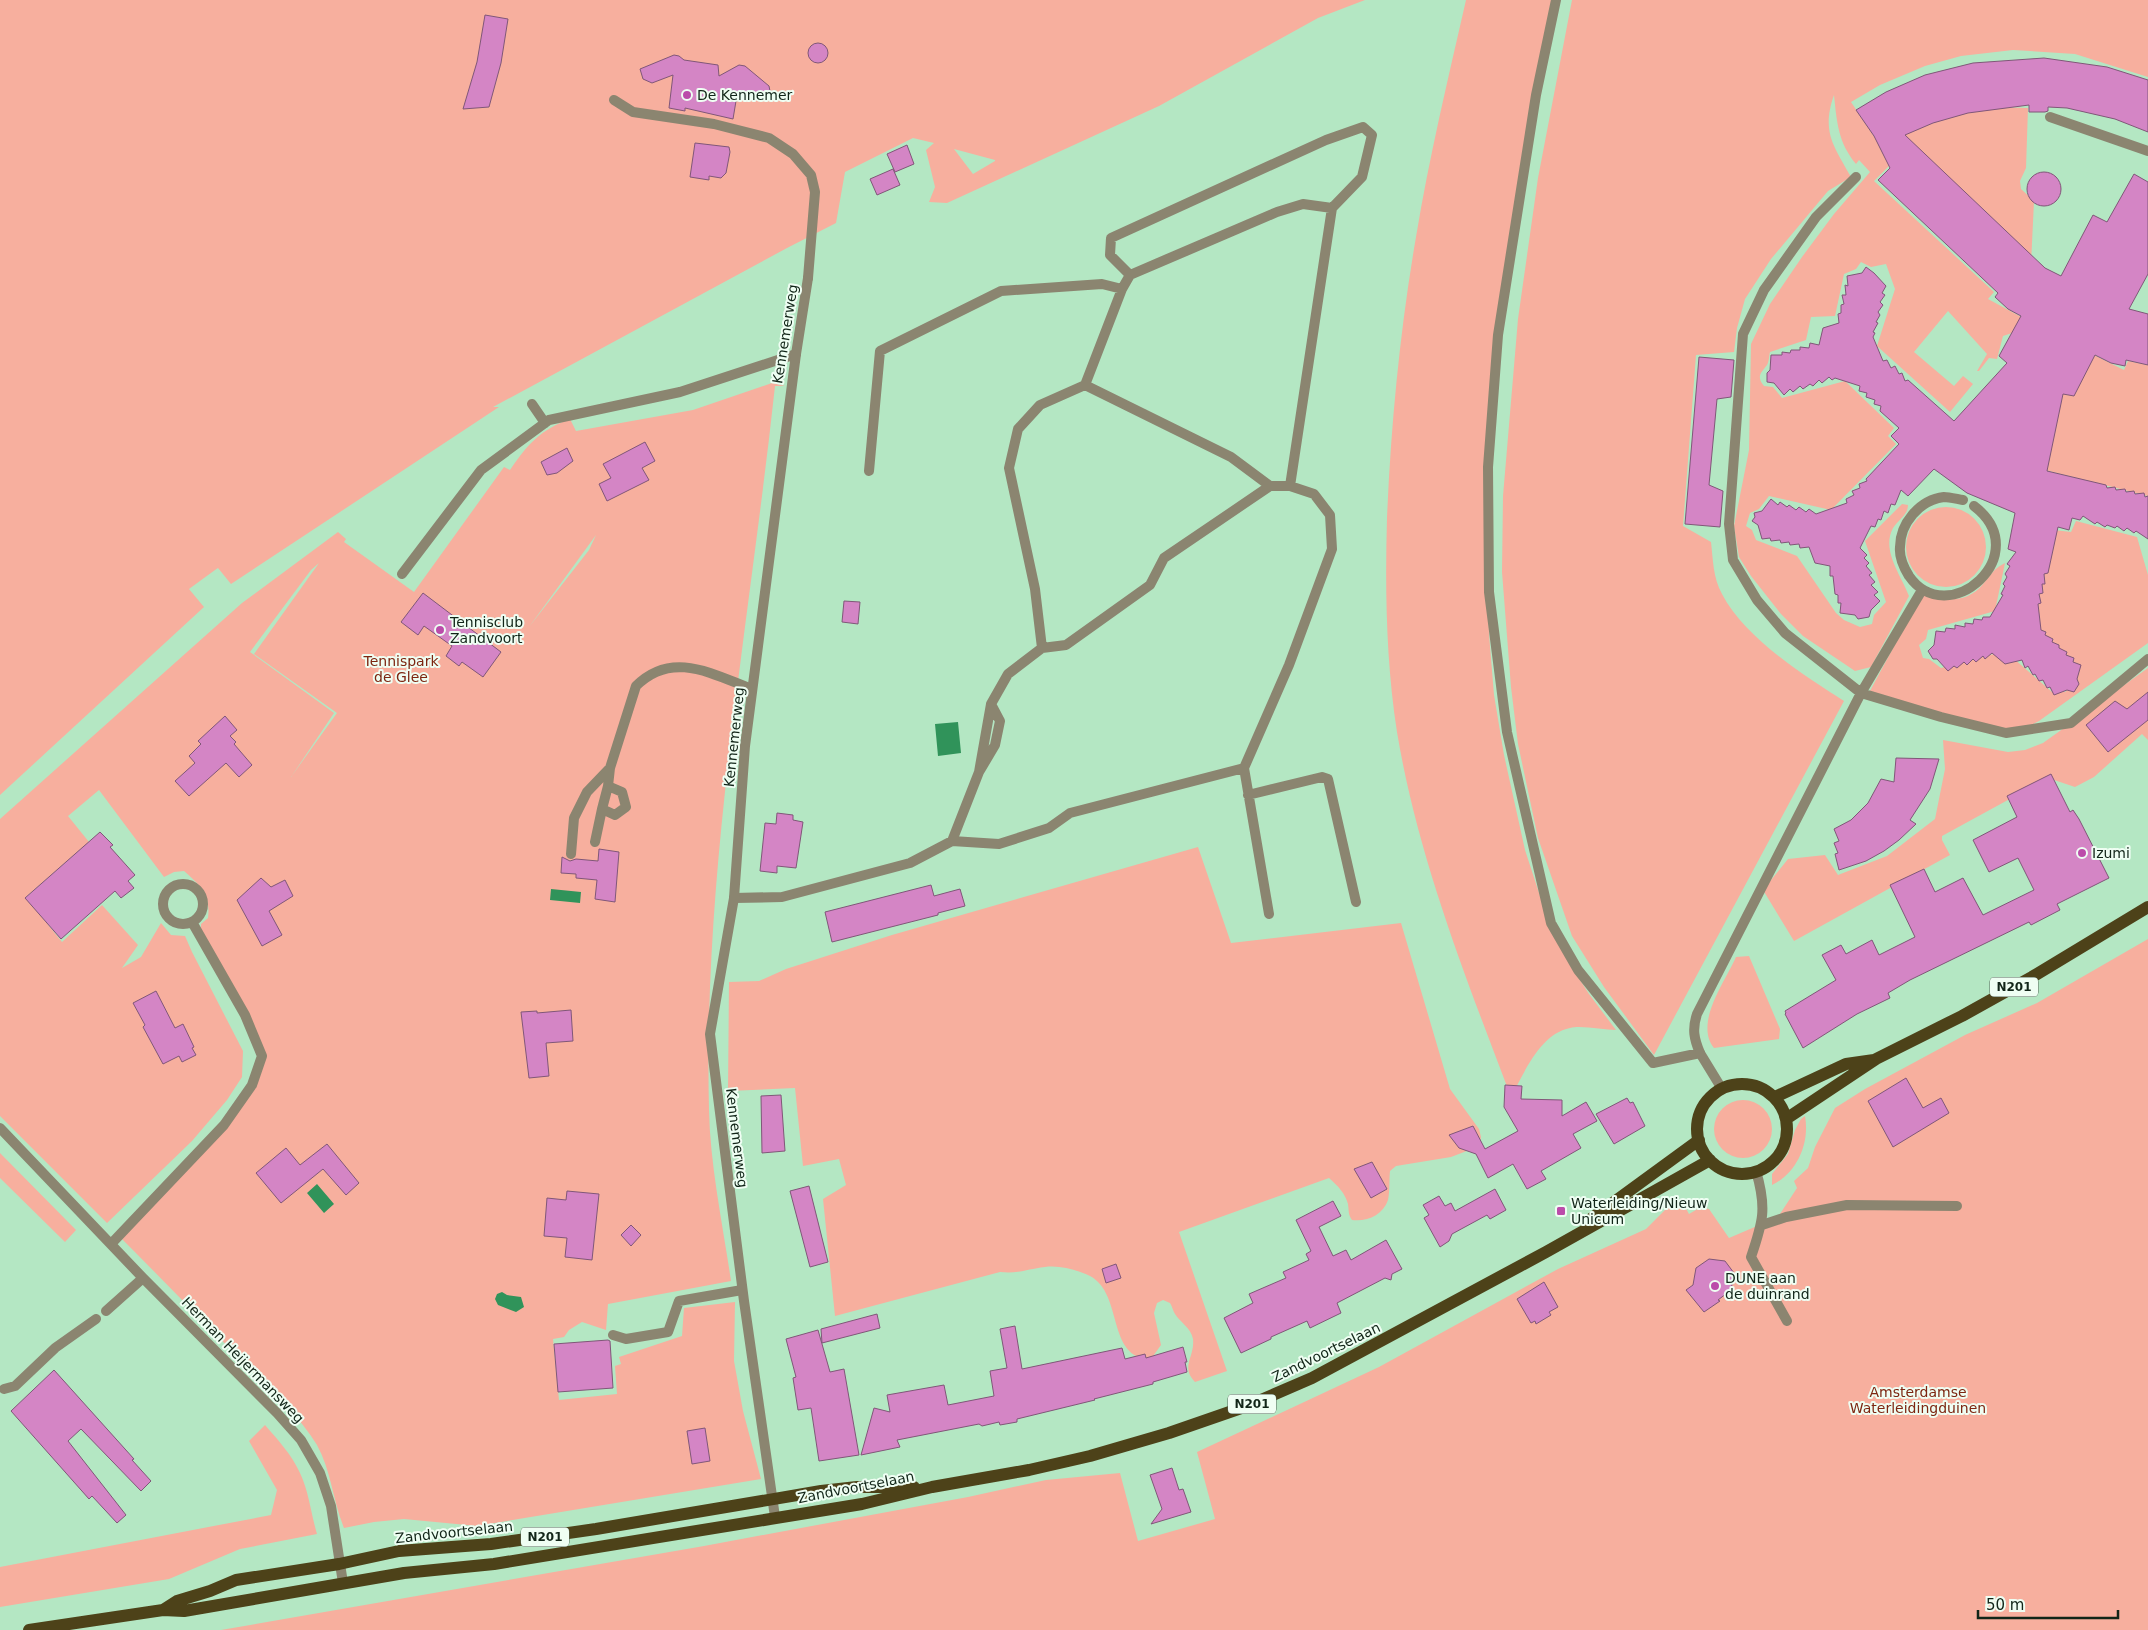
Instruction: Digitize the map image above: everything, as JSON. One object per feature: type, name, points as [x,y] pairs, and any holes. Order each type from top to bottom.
[{"type":"main road","name":"N201","points":[[1786,1119],[1876,1060],[2023,982],[2148,907]]},
{"type":"main road","name":"N201","points":[[1774,1097],[1846,1064],[1876,1060]]},
{"type":"main road","points":[[1737,1084],[1745,1084],[1764,1090],[1774,1097],[1782,1107],[1786,1119],[1785,1139],[1781,1151],[1769,1164],[1756,1171],[1732,1172],[1723,1169],[1710,1160],[1699,1140],[1697,1129],[1702,1108],[1709,1098],[1722,1089],[1737,1084]]},
{"type":"main road","name":"Zandvoortselaan","points":[[1546,1252],[1699,1140]]},
{"type":"main road","name":"Zandvoortselaan","points":[[29,1630],[163,1610],[184,1611],[343,1583],[443,1568],[503,1563],[862,1504],[932,1487],[1029,1470],[1090,1456],[1169,1433],[1247,1406],[1312,1378],[1546,1252],[1710,1160]]},
{"type":"main road","name":"Zandvoortselaan","points":[[163,1610],[178,1601],[236,1580],[339,1564],[399,1551],[491,1544],[821,1491],[857,1487],[932,1487]]},
{"type":"street","points":[[1556,0],[1536,95],[1498,334],[1488,467],[1488,592],[1506,732],[1552,923],[1578,970],[1653,1063],[1700,1053]]},
{"type":"street","name":"Kennemerweg","points":[[614,100],[633,112],[714,124],[769,138],[793,154],[811,175],[815,192],[808,278],[796,354],[745,746],[734,898],[710,1034],[742,1290],[775,1517]]},
{"type":"street","points":[[2050,117],[2148,151]]},
{"type":"street","points":[[1130,275],[1110,255],[1111,238],[1326,140],[1363,127],[1372,135],[1362,177],[1332,208],[1290,486]]},
{"type":"street","points":[[1856,177],[1816,217],[1770,282],[1743,334],[1729,524],[1733,560],[1757,600],[1785,634],[1861,693],[1941,718],[2006,733],[2071,723],[2148,659]]},
{"type":"street","points":[[1042,648],[1035,589],[1009,468],[1018,429],[1040,404],[1085,384],[1122,289],[1130,275],[1277,212],[1303,204],[1332,208]]},
{"type":"street","points":[[870,471],[880,351],[1001,291],[1102,284],[1122,289]]},
{"type":"street","points":[[402,574],[481,470],[549,420],[680,392],[796,354]]},
{"type":"street","points":[[1085,384],[1231,457],[1270,486]]},
{"type":"street","points":[[532,404],[546,423]]},
{"type":"street","points":[[952,841],[979,772],[995,745],[1000,720],[990,704],[1008,674],[1042,648],[1066,645],[1150,585],[1164,558],[1270,486],[1290,486],[1314,494],[1330,515],[1332,549],[1289,665],[1244,768],[1268,914]]},
{"type":"street","points":[[1962,500],[1944,497],[1925,504],[1911,516],[1900,534],[1899,551],[1905,569],[1922,590],[1941,596],[1959,593],[1976,585],[1988,574],[1995,558],[1992,528],[1981,512],[1974,506]]},
{"type":"street","points":[[1722,1089],[1700,1053],[1694,1039],[1693,1026],[1697,1014],[1861,693],[1922,590]]},
{"type":"street","points":[[595,842],[608,786],[610,768],[636,686],[646,676],[664,667],[698,668],[752,689]]},
{"type":"street","points":[[571,854],[574,818],[587,792],[610,768]]},
{"type":"street","points":[[734,898],[782,896],[910,863],[952,841],[999,844],[1049,828],[1070,813],[1244,768]]},
{"type":"street","points":[[1248,795],[1322,778],[1328,779],[1356,902]]},
{"type":"street","points":[[602,809],[614,815],[626,806],[622,792],[608,786]]},
{"type":"street","points":[[111,1244],[224,1125],[252,1085],[262,1056],[245,1015],[192,922]]},
{"type":"street","name":"Herman Heijermansweg","points":[[0,1128],[143,1278],[278,1413],[301,1440],[320,1474],[331,1506],[343,1583]]},
{"type":"street","points":[[1756,1171],[1763,1194],[1762,1225],[1751,1257],[1787,1321]]},
{"type":"street","points":[[1762,1225],[1786,1217],[1847,1205],[1957,1206]]},
{"type":"street","points":[[106,1311],[143,1278]]},
{"type":"street","points":[[613,1335],[626,1339],[668,1332],[679,1301],[742,1290]]},
{"type":"street","points":[[4,1389],[14,1386],[55,1348],[96,1319]]},
{"type":"green space","points":[[0,0],[1365,0],[1318,18],[1159,106],[947,203],[929,202],[935,187],[926,150],[934,143],[913,138],[845,172],[836,223],[493,407],[499,407],[231,584],[218,568],[189,589],[204,607],[0,795]],"holes":[[[954,149],[995,160],[973,174]]]},
{"type":"green space","points":[[1466,0],[1554,0],[1496,346],[1487,542],[1489,634],[1494,695],[1504,755],[1525,850],[1540,896],[1571,966],[1616,1030],[1580,1027],[1559,1032],[1550,1038],[1534,1056],[1511,1097],[1445,917],[1417,825],[1397,732],[1387,625],[1387,518],[1391,448],[1401,342],[1421,207]]},
{"type":"green space","points":[[1572,0],[2148,0],[2148,77],[2075,54],[2013,50],[1961,56],[1925,66],[1880,85],[1851,102],[1880,145],[1965,111],[1996,107],[2028,108],[2026,168],[2020,181],[2021,189],[2034,201],[2031,264],[1894,161],[1874,181],[1994,292],[1988,299],[2025,319],[2012,333],[2003,336],[1997,359],[1989,358],[1979,371],[1977,371],[1987,354],[1948,311],[1914,352],[1954,386],[1963,376],[1973,384],[1950,412],[1877,346],[1895,289],[1886,264],[1871,267],[1861,262],[1856,269],[1844,274],[1835,316],[1811,317],[1806,340],[1770,352],[1768,364],[1760,375],[1760,380],[1764,386],[1773,387],[1782,398],[1845,381],[1894,428],[1888,436],[1896,444],[1831,510],[1769,496],[1759,509],[1750,513],[1746,526],[1752,530],[1756,540],[1797,556],[1836,613],[1844,620],[1860,627],[1872,624],[1874,615],[1886,602],[1865,541],[1902,504],[1908,505],[1905,515],[1893,528],[1889,545],[1894,562],[1909,596],[1871,667],[1855,671],[1803,636],[1781,614],[1751,576],[1739,557],[1734,526],[1749,450],[1751,344],[1770,304],[1802,257],[1834,214],[1870,172],[1859,160],[1856,164],[1845,148],[1839,132],[1834,95],[1830,108],[1829,129],[1835,147],[1851,177],[1828,191],[1771,259],[1745,299],[1737,328],[1734,352],[1696,355],[1683,526],[1711,542],[1719,588],[1732,610],[1745,625],[1776,654],[1844,701],[1654,1055],[1604,987],[1572,936],[1538,838],[1518,744],[1511,687],[1502,572],[1503,496],[1518,319],[1538,178]]},
{"type":"green space","points":[[2068,342],[2124,370],[2128,361],[2148,365],[2148,496],[2041,469]]},
{"type":"green space","name":"Tennispark de Glee","points":[[772,383],[785,386],[775,386],[730,747],[720,837],[713,928],[709,1019],[710,1131],[714,1174],[731,1281],[608,1304],[606,1330],[582,1322],[569,1330],[564,1337],[553,1339],[559,1400],[617,1394],[615,1366],[621,1364],[619,1357],[682,1336],[684,1308],[735,1302],[734,1361],[743,1411],[761,1479],[477,1526],[404,1519],[344,1528],[322,1455],[302,1423],[121,1238],[180,1177],[259,1073],[257,1046],[201,937],[201,924],[208,918],[206,897],[195,881],[184,871],[174,872],[164,877],[99,790],[68,816],[89,842],[26,897],[62,942],[102,905],[138,945],[122,968],[141,957],[161,923],[171,935],[185,936],[243,1051],[242,1077],[227,1100],[192,1141],[107,1223],[0,1116],[0,819],[242,603],[338,532],[346,539],[344,542],[414,592],[504,467],[510,470],[529,445],[550,428],[570,419],[576,431],[693,410]],"holes":[[[596,535],[589,550],[529,627]],[[319,563],[254,654],[337,713],[291,777],[334,713],[250,652],[311,570]]]},
{"type":"green space","points":[[1946,507],[1961,510],[1974,519],[1983,532],[1986,547],[1983,562],[1974,575],[1961,584],[1946,587],[1931,584],[1918,575],[1909,562],[1906,547],[1909,532],[1918,519],[1931,510]]},
{"type":"green space","points":[[2076,521],[2137,537],[2148,575],[2148,643],[2039,721],[2021,730],[1995,731],[1870,691],[1922,594],[1947,599],[1962,598],[1977,590],[1995,570],[2005,563],[1995,611],[1928,630],[1926,639],[1919,645],[1923,658],[1929,659],[1941,668],[2005,651],[2052,692],[2061,689],[2065,692],[2078,682],[2072,675],[2077,665],[2032,625],[2054,530],[2071,532]]},
{"type":"green space","points":[[2148,668],[2148,740],[2142,734],[2094,777],[2075,787],[2048,778],[1942,836],[1942,840],[1950,855],[1794,941],[1763,890],[1788,859],[1825,855],[1838,875],[1887,856],[1935,819],[1945,769],[1943,740],[2008,752],[2025,750],[2043,743]]},
{"type":"green space","points":[[1198,847],[1231,943],[1401,923],[1450,1089],[1479,1129],[1480,1144],[1451,1157],[1396,1166],[1390,1171],[1389,1197],[1386,1205],[1369,1219],[1352,1220],[1345,1196],[1329,1178],[1179,1232],[1227,1371],[1195,1382],[1188,1366],[1193,1345],[1192,1335],[1175,1314],[1170,1303],[1163,1300],[1157,1303],[1154,1313],[1161,1345],[1151,1359],[1137,1356],[1127,1349],[1121,1337],[1108,1297],[1101,1285],[1090,1276],[1062,1267],[1000,1272],[835,1316],[823,1199],[846,1185],[839,1159],[803,1166],[795,1088],[728,1091],[729,982],[759,981],[786,969],[892,935]]},
{"type":"green space","name":"Amsterdamse Waterleidingduinen","points":[[2148,939],[2148,1630],[221,1630],[704,1546],[968,1497],[1046,1480],[1120,1473],[1138,1541],[1215,1519],[1197,1452],[1379,1367],[1558,1269],[1646,1229],[1666,1209],[1682,1201],[1689,1214],[1701,1207],[1709,1209],[1729,1238],[1778,1217],[1797,1188],[1794,1181],[1808,1168],[1815,1147],[1835,1108],[1865,1089],[1965,1035],[2037,1003]]},
{"type":"green space","points":[[1749,956],[1780,1029],[1779,1039],[1714,1048],[1709,1038],[1707,1027],[1713,1002],[1736,957]]},
{"type":"green space","points":[[1743,1100],[1754,1102],[1767,1113],[1772,1129],[1770,1140],[1759,1153],[1743,1158],[1732,1156],[1719,1145],[1714,1129],[1716,1118],[1727,1105]]},
{"type":"green space","points":[[1805,1116],[1805,1136],[1800,1156],[1788,1173],[1772,1185],[1772,1174],[1788,1154],[1795,1130],[1801,1119]]},
{"type":"green space","points":[[0,1153],[76,1230],[65,1242],[0,1178]]},
{"type":"green space","points":[[265,1425],[297,1466],[308,1495],[317,1534],[240,1549],[169,1579],[0,1607],[0,1567],[271,1515],[277,1490],[249,1441]]},
{"type":"shaded area","points":[[958,722],[961,753],[938,756],[935,724]]},
{"type":"shaded area","points":[[551,889],[581,892],[580,903],[550,900]]},
{"type":"shaded area","points":[[317,1184],[334,1204],[324,1213],[307,1193]]},
{"type":"shaded area","points":[[502,1292],[507,1295],[521,1297],[524,1307],[516,1312],[498,1305],[495,1299],[497,1294]]},
{"type":"building","points":[[485,15],[508,19],[501,63],[489,107],[463,109],[477,62]]},
{"type":"building","points":[[818,43],[825,46],[828,53],[825,60],[818,63],[811,60],[808,53],[811,46]]},
{"type":"building","points":[[674,55],[684,60],[718,65],[719,76],[739,65],[745,66],[769,86],[771,96],[758,100],[753,95],[736,101],[733,119],[685,108],[685,111],[669,108],[673,75],[652,83],[643,79],[640,69]]},
{"type":"building","points":[[2044,58],[2107,67],[2148,80],[2148,132],[2115,119],[2067,108],[2048,107],[2048,111],[2045,112],[2029,112],[2029,105],[1968,113],[1933,123],[1905,135],[2045,268],[2061,276],[2093,215],[2107,222],[2134,174],[2148,182],[2148,274],[2129,309],[2148,314],[2148,365],[2126,360],[2125,366],[2111,363],[2095,355],[2074,396],[2063,394],[2047,471],[2106,485],[2107,488],[2125,489],[2126,492],[2134,491],[2135,494],[2144,493],[2145,497],[2148,496],[2148,539],[2136,531],[2134,533],[2127,528],[2124,531],[2117,526],[2115,528],[2107,525],[2105,527],[2097,522],[2095,524],[2083,516],[2080,520],[2072,518],[2069,530],[2058,527],[2048,573],[2044,574],[2045,584],[2042,584],[2043,593],[2039,594],[2041,603],[2038,604],[2041,630],[2046,632],[2045,635],[2053,639],[2052,642],[2059,645],[2059,648],[2067,652],[2066,655],[2074,658],[2073,662],[2081,665],[2077,679],[2079,684],[2074,692],[2067,690],[2054,695],[2050,687],[2047,688],[2043,680],[2039,681],[2028,666],[2025,668],[2022,660],[2005,664],[1992,653],[1985,659],[1983,656],[1976,662],[1973,659],[1967,665],[1964,662],[1957,668],[1954,666],[1948,671],[1937,659],[1933,659],[1928,651],[1934,645],[1936,631],[1945,632],[1946,628],[1955,629],[1955,625],[1965,627],[1965,623],[1973,624],[1974,619],[1982,620],[1983,617],[1990,617],[2003,595],[2001,594],[2005,586],[2003,584],[2007,577],[2005,574],[2010,566],[2007,564],[2016,552],[2008,549],[2015,513],[1967,493],[1934,469],[1908,496],[1901,490],[1895,505],[1891,504],[1888,513],[1884,511],[1881,520],[1878,519],[1875,527],[1871,526],[1860,548],[1867,555],[1864,558],[1869,563],[1866,566],[1872,573],[1869,575],[1875,582],[1871,585],[1878,592],[1874,595],[1880,601],[1871,610],[1869,617],[1858,619],[1855,615],[1840,613],[1841,603],[1838,603],[1838,595],[1835,594],[1833,576],[1830,576],[1830,566],[1815,563],[1809,547],[1800,548],[1799,544],[1790,545],[1789,542],[1781,543],[1780,540],[1762,539],[1758,525],[1752,521],[1755,517],[1754,513],[1762,511],[1771,499],[1778,505],[1780,502],[1796,510],[1799,507],[1806,512],[1809,509],[1816,514],[1847,503],[1846,499],[1854,495],[1852,491],[1860,488],[1859,484],[1867,481],[1866,479],[1899,444],[1891,436],[1899,428],[1880,411],[1881,406],[1874,404],[1875,400],[1866,397],[1867,393],[1859,391],[1860,386],[1835,378],[1832,380],[1829,377],[1822,383],[1819,380],[1813,386],[1810,384],[1803,389],[1800,386],[1793,392],[1790,389],[1784,395],[1774,383],[1767,382],[1771,355],[1782,355],[1782,352],[1790,353],[1791,350],[1800,350],[1800,347],[1809,348],[1810,343],[1819,345],[1823,328],[1839,323],[1838,314],[1841,313],[1841,305],[1844,304],[1842,295],[1846,295],[1845,285],[1848,286],[1847,276],[1862,273],[1866,267],[1886,286],[1882,293],[1885,295],[1880,302],[1883,305],[1878,312],[1880,315],[1876,322],[1878,323],[1873,332],[1875,333],[1873,337],[1883,361],[1887,360],[1891,368],[1895,366],[1899,374],[1902,373],[1905,381],[1908,380],[1954,421],[2007,363],[1999,356],[2021,316],[2008,309],[1995,297],[1998,293],[1878,180],[1890,168],[1874,136],[1856,110],[1886,92],[1925,75],[1973,63]]},
{"type":"building","points":[[695,143],[729,147],[730,152],[726,173],[721,178],[709,176],[709,180],[690,177]]},
{"type":"building","points":[[907,145],[914,164],[895,172],[887,154]]},
{"type":"building","points":[[893,169],[900,185],[877,195],[870,179]]},
{"type":"building","points":[[2044,172],[2051,173],[2056,177],[2060,182],[2060,196],[2056,201],[2051,205],[2044,206],[2037,205],[2032,201],[2028,196],[2027,189],[2028,182],[2032,177],[2037,173]]},
{"type":"building","points":[[1699,357],[1734,360],[1731,397],[1717,399],[1709,485],[1723,491],[1720,527],[1685,524]]},
{"type":"building","points":[[645,442],[655,461],[642,468],[649,480],[607,501],[599,484],[611,478],[603,464]]},
{"type":"building","points":[[567,448],[573,461],[557,473],[547,475],[541,462]]},
{"type":"building","points":[[423,593],[501,652],[483,677],[462,662],[459,666],[446,656],[452,646],[424,626],[418,635],[401,622]]},
{"type":"building","points":[[844,601],[860,602],[858,624],[842,622]]},
{"type":"building","points":[[2148,692],[2148,720],[2108,752],[2086,725],[2115,701],[2127,709]]},
{"type":"building","points":[[225,716],[237,730],[230,736],[236,742],[234,744],[252,765],[239,777],[226,763],[189,796],[175,781],[195,763],[189,756],[201,744],[198,741]]},
{"type":"building","points":[[1896,758],[1939,759],[1930,789],[1910,820],[1916,824],[1884,851],[1866,861],[1839,870],[1835,854],[1838,853],[1834,843],[1839,841],[1834,829],[1851,820],[1868,803],[1881,779],[1894,782]]},
{"type":"building","points":[[2051,774],[2070,812],[2073,810],[2079,819],[2109,878],[2057,904],[2060,910],[2031,925],[2029,922],[1910,980],[1888,993],[1890,998],[1857,1014],[1803,1048],[1785,1011],[1836,980],[1822,955],[1841,945],[1846,954],[1872,940],[1879,955],[1915,937],[1890,885],[1924,869],[1935,892],[1963,878],[1983,915],[2034,890],[2018,858],[1989,872],[1973,840],[2017,817],[2007,796]]},
{"type":"building","points":[[777,813],[793,815],[793,820],[803,822],[796,868],[777,866],[777,873],[760,871],[765,823],[776,824]]},
{"type":"building","points":[[100,832],[113,845],[110,847],[135,875],[128,881],[134,888],[121,898],[115,891],[61,939],[25,898]]},
{"type":"building","points":[[599,849],[619,852],[615,902],[595,899],[597,880],[576,878],[576,874],[561,873],[562,857],[570,861],[576,859],[598,861]]},
{"type":"building","points":[[261,878],[271,887],[285,880],[293,896],[269,911],[282,935],[262,946],[237,900]]},
{"type":"building","points":[[931,885],[934,896],[960,889],[965,906],[938,913],[938,915],[832,942],[825,912]]},
{"type":"building","points":[[156,991],[175,1028],[183,1024],[194,1047],[192,1048],[196,1055],[182,1062],[179,1056],[163,1064],[143,1027],[145,1025],[133,1003]]},
{"type":"building","points":[[571,1010],[573,1041],[546,1043],[549,1076],[529,1078],[521,1012],[537,1011],[537,1013]]},
{"type":"building","points":[[1906,1078],[1923,1108],[1941,1098],[1949,1113],[1893,1147],[1868,1101]]},
{"type":"building","points":[[1505,1085],[1522,1086],[1521,1099],[1562,1100],[1562,1116],[1586,1102],[1597,1121],[1573,1134],[1581,1148],[1541,1171],[1546,1179],[1527,1189],[1513,1164],[1488,1178],[1476,1154],[1459,1148],[1449,1135],[1473,1126],[1485,1149],[1518,1131],[1504,1107]]},
{"type":"building","points":[[781,1095],[785,1151],[762,1153],[761,1096]]},
{"type":"building","points":[[1627,1098],[1630,1103],[1633,1102],[1645,1126],[1614,1144],[1596,1114]]},
{"type":"building","points":[[327,1144],[359,1183],[346,1195],[323,1169],[281,1203],[256,1173],[286,1148],[300,1165]]},
{"type":"building","points":[[1372,1162],[1387,1189],[1371,1198],[1354,1169]]},
{"type":"building","points":[[809,1186],[828,1262],[810,1267],[790,1191]]},
{"type":"building","points":[[1495,1189],[1506,1210],[1490,1219],[1487,1215],[1452,1234],[1449,1241],[1440,1247],[1424,1218],[1429,1215],[1423,1205],[1439,1196],[1445,1206],[1451,1203],[1455,1211]]},
{"type":"building","points":[[567,1191],[599,1194],[592,1260],[565,1257],[567,1238],[544,1236],[547,1198],[566,1200]]},
{"type":"building","points":[[1333,1201],[1341,1216],[1319,1227],[1333,1256],[1346,1250],[1351,1260],[1386,1240],[1402,1269],[1392,1274],[1391,1280],[1385,1278],[1337,1303],[1341,1313],[1310,1328],[1307,1321],[1241,1353],[1224,1318],[1253,1303],[1249,1294],[1286,1278],[1283,1272],[1309,1260],[1306,1254],[1311,1251],[1296,1220]]},
{"type":"building","points":[[631,1225],[641,1235],[631,1246],[621,1235]]},
{"type":"building","points":[[1709,1259],[1725,1261],[1734,1273],[1731,1290],[1718,1300],[1720,1301],[1704,1312],[1686,1290],[1693,1285],[1696,1268]]},
{"type":"building","points":[[1116,1264],[1121,1278],[1106,1283],[1102,1269]]},
{"type":"building","points":[[1544,1282],[1558,1307],[1549,1312],[1551,1315],[1536,1324],[1535,1321],[1531,1323],[1517,1299]]},
{"type":"building","points":[[877,1314],[880,1328],[822,1343],[821,1329]]},
{"type":"building","points":[[1015,1326],[1022,1369],[1122,1348],[1125,1359],[1145,1354],[1146,1358],[1183,1347],[1187,1362],[1185,1362],[1187,1372],[1153,1382],[1153,1384],[1017,1419],[1017,1422],[1000,1425],[999,1422],[982,1426],[979,1424],[897,1440],[900,1447],[861,1455],[874,1408],[890,1412],[887,1395],[944,1385],[948,1405],[994,1396],[990,1371],[1007,1368],[1000,1329]]},
{"type":"building","points":[[818,1330],[830,1372],[844,1369],[859,1455],[819,1461],[811,1408],[798,1410],[793,1378],[796,1377],[786,1339]]},
{"type":"building","points":[[610,1341],[613,1388],[558,1392],[554,1344]]},
{"type":"building","points":[[54,1370],[134,1459],[132,1460],[151,1481],[141,1491],[81,1429],[68,1441],[126,1515],[117,1523],[92,1496],[89,1499],[11,1411]]},
{"type":"building","points":[[705,1428],[710,1461],[692,1464],[687,1431]]},
{"type":"building","points":[[1172,1468],[1179,1490],[1183,1489],[1191,1512],[1151,1524],[1162,1509],[1150,1475]]},
{"type":"place","name":"De Kennemer","points":[[687,95]]},
{"type":"place","name":"Tennisclub Zandvoort","points":[[440,630]]},
{"type":"place","name":"Izumi","points":[[2082,853]]},
{"type":"place","name":"Waterleiding/Nieuw Unicum","points":[[1561,1211]]},
{"type":"place","name":"DUNE aan de duinrand","points":[[1715,1286]]}]
